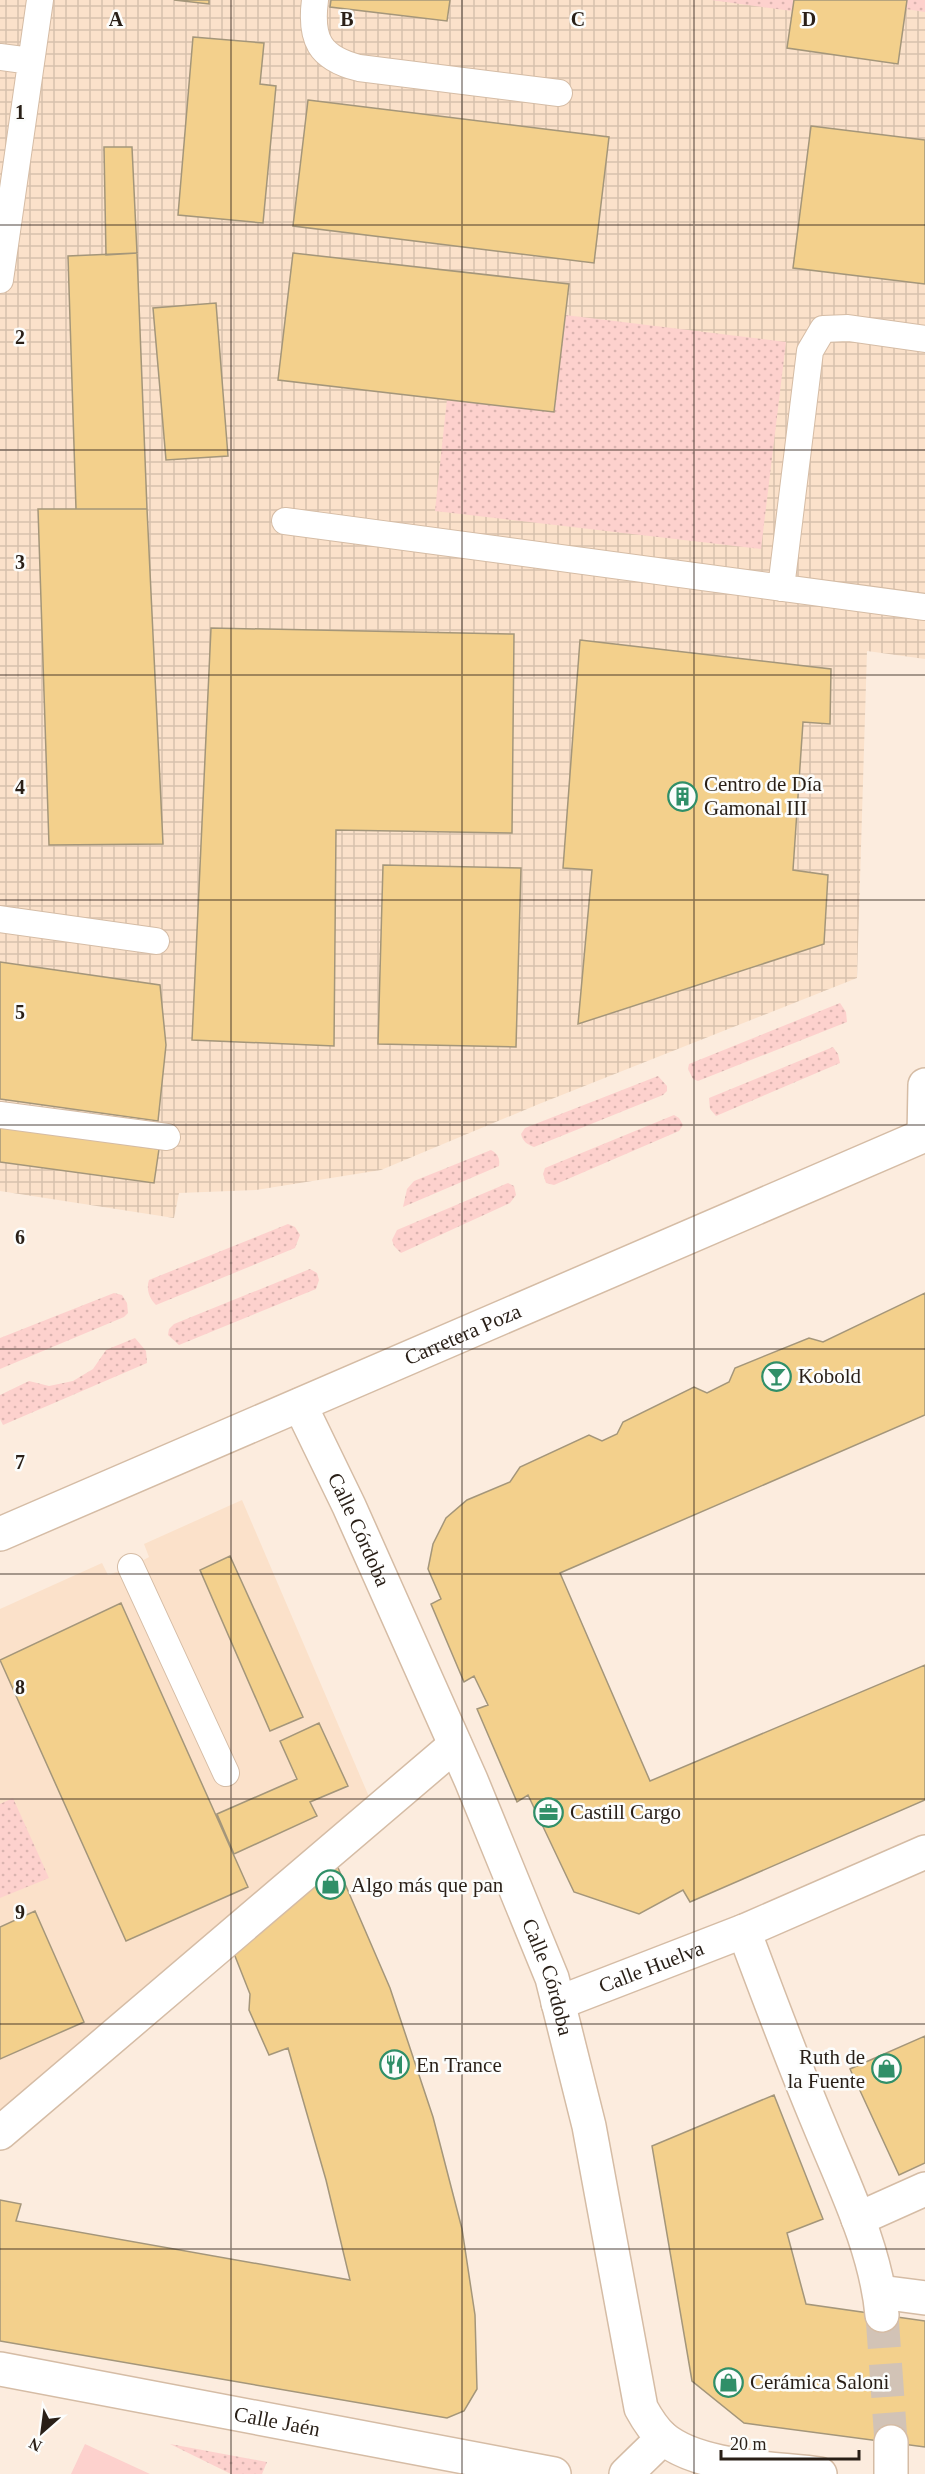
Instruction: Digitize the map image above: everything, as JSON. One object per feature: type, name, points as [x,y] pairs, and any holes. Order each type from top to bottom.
[{"type":"street","points":[[924,1136],[925,1085]]},
{"type":"street","name":"Carretera Poza","points":[[0,1534],[924,1136]]},
{"type":"street","name":"Calle Córdoba","points":[[300,1405],[349,1506],[456,1745],[552,1978],[589,2126],[641,2408],[663,2438]]},
{"type":"street","points":[[0,2133],[456,1745]]},
{"type":"street","name":"Calle Huelva","points":[[558,2003],[744,1931],[925,1852]]},
{"type":"street","points":[[744,1931],[795,2067],[858,2219],[881,2303],[925,2298]]},
{"type":"street","points":[[858,2219],[925,2189]]},
{"type":"street","name":"Calle Jaén","points":[[0,2369],[554,2474]]},
{"type":"street","points":[[626,2474],[663,2438],[685,2452],[707,2459],[820,2474]]},
{"type":"lane","points":[[0,280],[5,209],[40,0]]},
{"type":"lane","points":[[315,0],[312,22],[317,41],[340,63],[359,68],[559,93]]},
{"type":"lane","points":[[0,57],[31,61]]},
{"type":"lane","points":[[781,588],[810,351],[823,329],[848,328],[925,339]]},
{"type":"lane","points":[[285,520],[925,607]]},
{"type":"lane","points":[[0,919],[156,941]]},
{"type":"lane","points":[[0,1114],[167,1137]]},
{"type":"lane","points":[[130,1567],[226,1773]]},
{"type":"shaded area","points":[[0,0],[925,0],[925,659],[867,651],[857,978],[539,1104],[381,1170],[256,1190],[179,1193],[174,1218],[0,1191]]},
{"type":"shaded area","points":[[711,0],[794,0],[792,11]]},
{"type":"shaded area","points":[[907,0],[925,0],[925,12],[906,9]]},
{"type":"shaded area","points":[[565,315],[786,342],[761,549],[435,511],[447,399]]},
{"type":"shaded area","points":[[840,1003],[846,1012],[847,1022],[698,1081],[693,1079],[688,1069],[689,1064]]},
{"type":"shaded area","points":[[833,1047],[840,1063],[716,1116],[710,1109],[709,1098]]},
{"type":"shaded area","points":[[658,1076],[667,1086],[667,1091],[663,1095],[534,1147],[522,1137],[521,1134],[525,1128]]},
{"type":"shaded area","points":[[674,1115],[683,1125],[679,1131],[554,1185],[546,1183],[543,1174],[545,1168]]},
{"type":"shaded area","points":[[491,1150],[498,1156],[499,1166],[403,1207],[407,1189],[414,1181]]},
{"type":"shaded area","points":[[508,1183],[514,1186],[516,1195],[510,1203],[401,1253],[394,1246],[392,1240],[397,1230]]},
{"type":"shaded area","points":[[288,1224],[295,1227],[300,1235],[295,1248],[156,1305],[152,1299],[148,1290],[149,1280]]},
{"type":"shaded area","points":[[310,1269],[317,1273],[319,1280],[316,1289],[179,1345],[168,1335],[169,1329],[174,1324]]},
{"type":"shaded area","points":[[114,1293],[122,1295],[127,1303],[128,1313],[124,1317],[0,1369],[0,1338]]},
{"type":"shaded area","points":[[135,1338],[146,1351],[147,1363],[3,1425],[0,1419],[0,1395],[29,1381],[49,1386],[73,1381],[93,1369],[106,1350]]},
{"type":"shaded area","points":[[242,1500],[370,1799],[147,1984],[0,2112],[0,1609],[102,1563],[108,1575],[131,1567],[149,1557],[144,1544]]},
{"type":"shaded area","points":[[13,1798],[49,1878],[0,1898],[0,1804]]},
{"type":"shaded area","points":[[85,2444],[150,2474],[71,2474]]},
{"type":"shaded area","points":[[170,2444],[267,2462],[262,2474],[231,2474]]},
{"type":"building","points":[[174,0],[209,0],[209,4]]},
{"type":"building","points":[[331,0],[450,0],[447,21],[330,7]]},
{"type":"building","points":[[794,0],[907,0],[898,64],[787,48]]},
{"type":"building","points":[[193,37],[264,43],[260,84],[276,86],[263,223],[178,215]]},
{"type":"building","points":[[308,100],[609,137],[594,263],[293,226]]},
{"type":"building","points":[[811,126],[925,140],[925,284],[793,268]]},
{"type":"building","points":[[104,147],[132,147],[137,253],[106,255]]},
{"type":"building","points":[[137,253],[147,509],[76,509],[68,256]]},
{"type":"building","points":[[293,253],[569,284],[554,412],[278,380]]},
{"type":"building","points":[[216,303],[228,456],[166,460],[153,308]]},
{"type":"building","points":[[38,509],[147,509],[163,844],[49,845]]},
{"type":"building","points":[[211,628],[514,634],[512,833],[336,830],[334,1046],[192,1040]]},
{"type":"building","name":"Centro de Día Gamonal III","points":[[580,640],[831,669],[830,724],[803,722],[793,870],[828,875],[824,944],[578,1024],[592,870],[563,868]]},
{"type":"building","points":[[383,865],[521,868],[516,1047],[378,1044]]},
{"type":"building","points":[[0,962],[160,985],[166,1045],[158,1121],[0,1099]]},
{"type":"building","points":[[0,1127],[159,1149],[154,1183],[0,1162]]},
{"type":"building","points":[[925,1293],[925,1415],[560,1573],[650,1781],[925,1665],[925,1800],[690,1902],[683,1890],[639,1914],[574,1892],[528,1795],[517,1802],[477,1709],[488,1705],[474,1676],[464,1682],[431,1604],[441,1599],[428,1569],[433,1544],[446,1518],[467,1500],[510,1482],[520,1467],[589,1435],[602,1441],[617,1434],[623,1422],[694,1387],[707,1393],[729,1382],[735,1368],[809,1338],[823,1342]]},
{"type":"building","points":[[230,1556],[303,1717],[270,1731],[200,1570]]},
{"type":"building","points":[[121,1603],[248,1887],[126,1941],[0,1660]]},
{"type":"building","points":[[319,1723],[348,1786],[310,1802],[317,1816],[234,1854],[217,1814],[297,1779],[280,1741]]},
{"type":"building","points":[[336,1863],[390,1988],[433,2117],[462,2229],[475,2315],[477,2389],[464,2411],[447,2418],[0,2341],[0,2200],[21,2204],[16,2221],[350,2280],[326,2180],[288,2048],[269,2055],[249,2010],[250,1994],[233,1951]]},
{"type":"building","points":[[35,1911],[84,2022],[0,2059],[0,1927]]},
{"type":"building","points":[[925,2036],[925,2163],[899,2175],[850,2069]]},
{"type":"building","points":[[774,2095],[823,2219],[787,2233],[806,2304],[925,2321],[925,2447],[744,2423],[692,2381],[652,2146]]},
{"type":"tunnel","points":[[882,2315],[891,2442]]},
{"type":"place","name":"Centro de Día Gamonal III","points":[[683,796]]},
{"type":"place","name":"Kobold","points":[[777,1376]]},
{"type":"place","name":"Castill Cargo","points":[[549,1812]]},
{"type":"place","name":"Algo más que pan","points":[[330,1885]]},
{"type":"place","name":"En Trance","points":[[395,2065]]},
{"type":"place","name":"Ruth de la Fuente","points":[[886,2069]]},
{"type":"place","name":"Cerámica Saloni","points":[[729,2382]]}]
